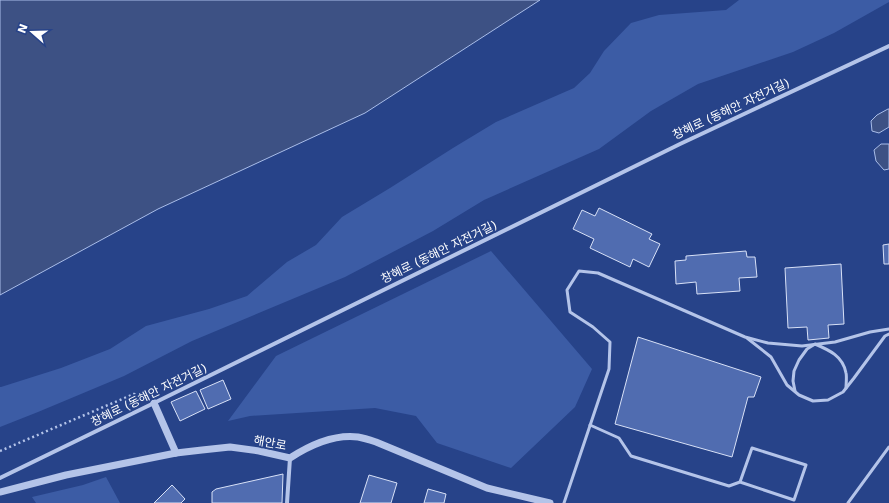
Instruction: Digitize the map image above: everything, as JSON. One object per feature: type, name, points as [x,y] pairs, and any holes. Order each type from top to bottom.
[{"type":"street","name":"창혜로 (동해안 자전거길)","points":[[0,478],[680,144],[889,46]]},
{"type":"street","points":[[154,403],[176,453]]},
{"type":"street","name":"해안로","points":[[0,492],[66,475],[176,453],[230,447],[259,451],[290,458],[306,448],[334,438],[358,437],[376,442],[487,488],[550,503]]},
{"type":"street","points":[[287,503],[290,458]]},
{"type":"lane","points":[[564,503],[609,369],[610,342],[593,327],[570,312],[567,290],[579,272],[598,273],[745,337],[768,343],[802,346],[835,342],[870,332],[889,329]]},
{"type":"lane","points":[[745,337],[771,357],[788,385],[799,395],[813,401],[828,400],[843,392],[885,336],[889,334]]},
{"type":"lane","points":[[815,344],[830,351],[841,361],[846,373],[846,388]]},
{"type":"lane","points":[[795,391],[793,381],[794,371],[799,360],[807,349],[815,344]]},
{"type":"lane","points":[[590,425],[619,438],[631,456],[729,486],[740,482],[794,500],[806,465],[752,448],[740,482]]},
{"type":"lane","points":[[848,503],[889,447]]},
{"type":"path","points":[[0,451],[134,394],[154,403]]},
{"type":"shaded area","points":[[0,0],[540,0],[365,113],[158,209],[0,295]]},
{"type":"shaded area","points":[[739,0],[889,0],[889,2],[834,33],[793,52],[698,84],[651,111],[599,149],[484,200],[433,231],[345,277],[192,341],[124,376],[0,427],[0,387],[61,368],[110,349],[146,326],[209,309],[247,296],[287,262],[316,245],[342,217],[496,122],[574,88],[590,73],[604,51],[631,23],[659,15],[726,10]]},
{"type":"shaded area","points":[[888,109],[889,127],[879,133],[872,131],[871,121],[877,115]]},
{"type":"shaded area","points":[[881,144],[889,144],[889,169],[884,170],[876,161],[874,150]]},
{"type":"shaded area","points":[[491,251],[592,369],[575,407],[511,468],[437,443],[416,416],[375,408],[250,416],[228,421],[276,356]]},
{"type":"shaded area","points":[[106,477],[120,503],[36,503],[32,497],[83,485]]},
{"type":"building","points":[[599,208],[652,234],[649,239],[660,244],[649,267],[633,259],[630,267],[590,248],[594,239],[573,229],[582,210],[595,216]]},
{"type":"building","points":[[889,244],[889,264],[884,264],[883,245]]},
{"type":"building","points":[[746,251],[747,257],[755,257],[757,277],[739,278],[740,291],[697,294],[696,282],[676,284],[675,261],[686,260],[686,256]]},
{"type":"building","points":[[841,264],[844,324],[828,325],[829,338],[808,340],[807,327],[788,328],[785,268]]},
{"type":"building","points":[[638,337],[761,377],[754,397],[748,397],[732,457],[615,424]]},
{"type":"building","points":[[223,380],[231,399],[208,409],[200,390]]},
{"type":"building","points":[[196,391],[205,409],[180,421],[171,402]]},
{"type":"building","points":[[283,474],[282,503],[212,503],[212,492],[216,489]]},
{"type":"building","points":[[369,475],[397,483],[391,503],[360,503]]},
{"type":"building","points":[[172,485],[185,499],[181,503],[154,503]]},
{"type":"building","points":[[428,489],[446,494],[444,503],[424,503]]}]
